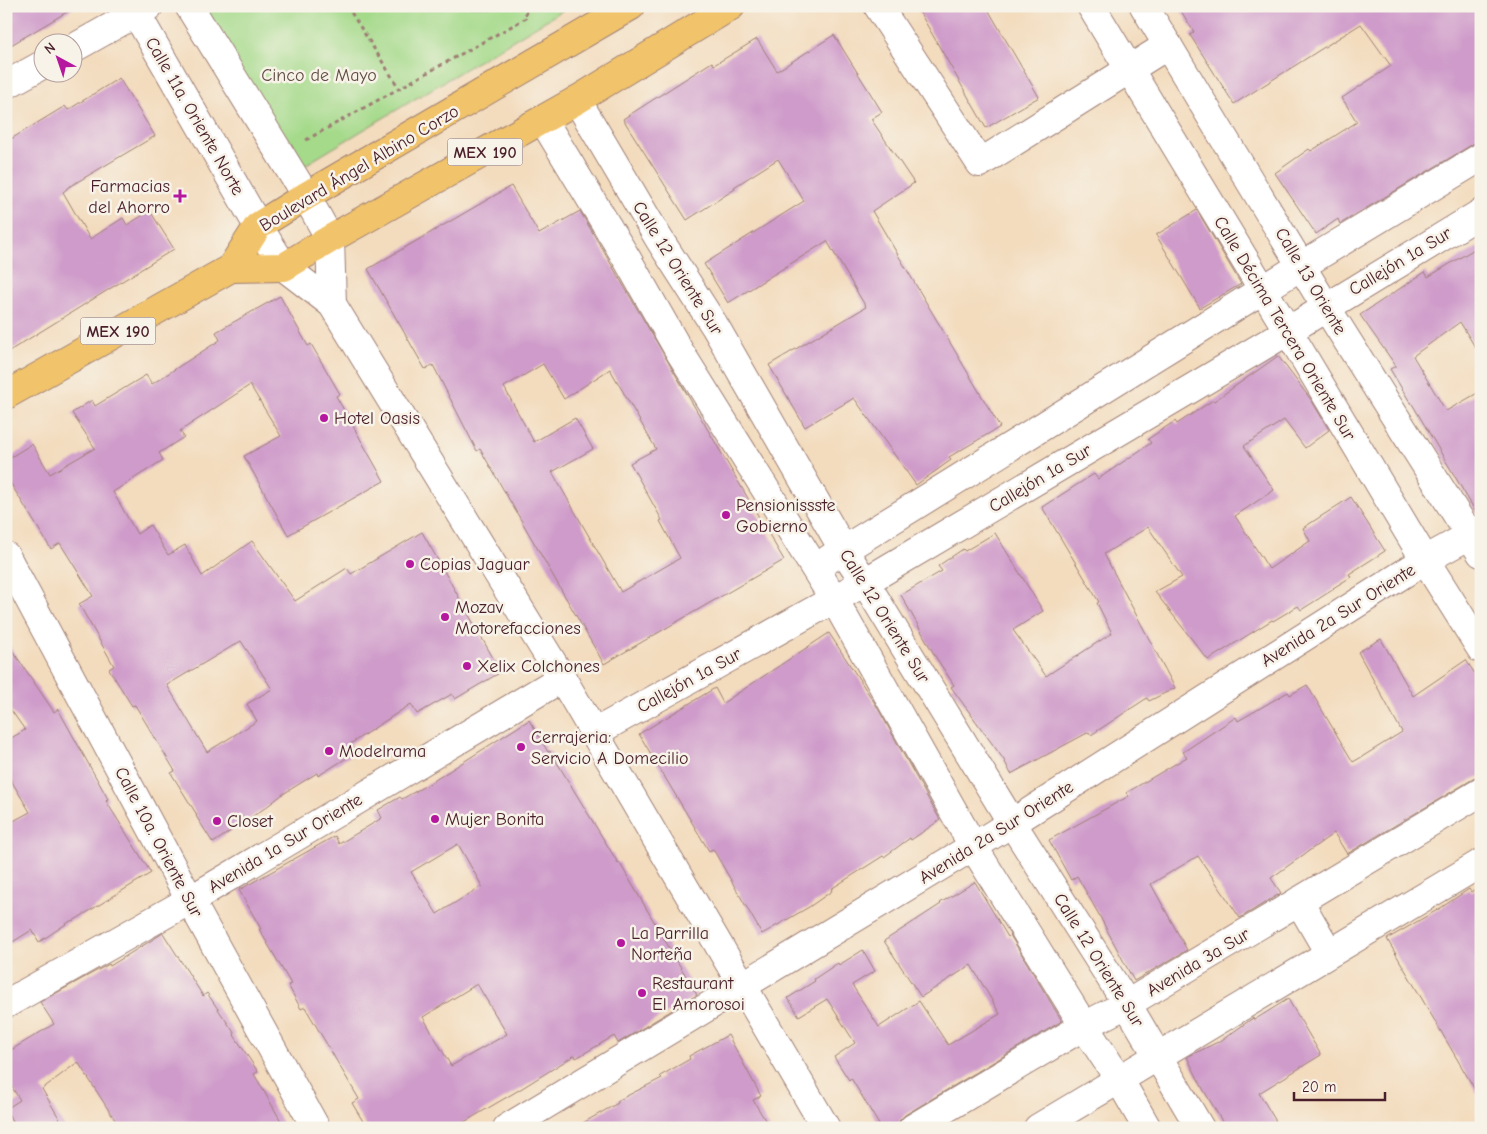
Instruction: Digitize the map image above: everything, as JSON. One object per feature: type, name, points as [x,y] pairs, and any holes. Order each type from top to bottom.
[{"type":"main road","name":"Boulevard Ángel Albino Corzo","points":[[230,268],[258,226],[631,6]]},
{"type":"main road","name":"MEX 190","points":[[6,395],[230,268],[284,268],[330,239],[543,120],[731,6]]},
{"type":"street","points":[[189,6],[306,196],[330,239],[332,304]]},
{"type":"street","points":[[878,6],[980,163],[1168,45]]},
{"type":"street","name":"Calle Décima Tercera Oriente Sur","points":[[1091,6],[1425,560],[1481,649]]},
{"type":"street","name":"Calle 13 Oriente","points":[[1144,6],[1326,306],[1477,539]]},
{"type":"street","points":[[82,43],[139,9]]},
{"type":"street","name":"Calle 11a. Oriente Norte","points":[[139,9],[258,226],[284,268]]},
{"type":"street","points":[[6,85],[32,71]]},
{"type":"street","name":"Calle 12 Oriente Sur","points":[[577,100],[659,239],[716,328],[844,551],[865,582],[1012,823],[1127,1004],[1200,1128]]},
{"type":"street","name":"Calle 12 Oriente Sur","points":[[543,120],[627,259],[678,349],[834,599],[973,846],[1084,1026],[1119,1079],[1147,1128]]},
{"type":"street","points":[[814,567],[844,551],[1481,157]]},
{"type":"street","name":"Callejón 1a Sur","points":[[594,732],[865,582],[1481,213]]},
{"type":"street","points":[[627,259],[659,239]]},
{"type":"street","points":[[284,268],[332,304],[562,678],[826,1128]]},
{"type":"street","points":[[678,349],[716,328]]},
{"type":"street","name":"Avenida 2a Sur Oriente","points":[[507,1128],[1012,823],[1425,560],[1477,539]]},
{"type":"street","name":"Calle 10a. Oriente Sur","points":[[6,556],[190,900],[316,1128]]},
{"type":"street","name":"Avenida 1a Sur Oriente","points":[[6,1004],[190,900],[562,678]]},
{"type":"street","name":"Avenida 3a Sur","points":[[913,1128],[1084,1026],[1127,1004],[1481,792]]},
{"type":"street","points":[[1038,1128],[1481,863]]},
{"type":"street","points":[[1299,901],[1329,954]]},
{"type":"path","points":[[348,6],[399,88]]},
{"type":"path","points":[[305,141],[528,17],[522,6]]},
{"type":"green space","name":"Cinco de Mayo","points":[[194,6],[570,6],[295,171]]},
{"type":"building","points":[[6,6],[77,6],[32,32],[6,48]]},
{"type":"building","points":[[916,6],[986,6],[1039,97],[986,128]]},
{"type":"building","points":[[1178,6],[1481,6],[1481,141],[1340,224],[1338,219],[1316,234],[1275,173],[1309,149],[1311,151],[1357,122],[1342,98],[1391,66],[1361,24],[1234,104],[1190,35],[1194,32]]},
{"type":"building","points":[[834,35],[882,112],[871,119],[914,183],[872,211],[1000,427],[949,457],[951,460],[916,485],[854,398],[805,427],[769,365],[866,307],[827,241],[728,303],[704,264],[804,201],[778,159],[687,220],[623,119],[712,62],[714,65],[757,39],[777,71]]},
{"type":"building","points":[[119,78],[155,136],[63,192],[90,239],[123,218],[127,225],[150,211],[174,249],[6,353],[6,142],[65,106],[68,110]]},
{"type":"building","points":[[511,186],[539,234],[580,211],[784,560],[604,664],[480,449],[477,451],[433,365],[425,369],[368,269]],"holes":[[[543,364],[564,399],[610,369],[656,449],[630,463],[662,520],[660,521],[680,558],[621,592],[552,472],[593,449],[575,418],[534,442],[504,387]]]},
{"type":"building","points":[[1197,210],[1241,284],[1200,308],[1156,235]]},
{"type":"building","points":[[1481,245],[1481,357],[1460,322],[1413,356],[1446,411],[1481,391],[1481,513],[1477,514],[1390,369],[1396,366],[1360,315],[1425,272],[1428,277]]},
{"type":"building","points":[[280,296],[308,346],[311,344],[340,394],[336,396],[384,481],[288,535],[244,456],[281,436],[250,385],[180,431],[184,437],[159,453],[163,460],[113,492],[137,534],[150,525],[168,555],[185,545],[202,576],[252,541],[295,601],[347,568],[351,574],[422,532],[501,672],[455,699],[452,694],[417,714],[411,704],[350,744],[356,752],[318,776],[317,773],[283,794],[213,843],[171,773],[175,771],[135,705],[132,706],[109,669],[114,666],[79,604],[93,596],[60,543],[51,549],[6,476],[6,460],[32,444],[50,474],[95,448],[72,413],[92,400],[95,406],[146,375],[152,384],[220,340],[216,332]],"holes":[[[241,641],[272,689],[247,704],[257,721],[207,752],[167,685]]]},
{"type":"building","points":[[1278,356],[1312,401],[1329,430],[1305,448],[1284,420],[1244,446],[1274,490],[1235,516],[1269,569],[1310,541],[1303,528],[1351,497],[1385,551],[1349,574],[1351,577],[1301,610],[1298,606],[1208,660],[1155,592],[1182,577],[1148,527],[1104,554],[1175,688],[1149,701],[1147,698],[1091,735],[1089,732],[1011,774],[1004,760],[951,687],[954,685],[935,656],[901,595],[942,571],[938,566],[963,549],[965,551],[995,533],[1043,611],[1013,630],[1046,676],[1112,633],[1097,603],[1099,602],[1042,507],[1094,474],[1098,479],[1151,443],[1148,439],[1175,421],[1177,424],[1214,401]]},
{"type":"building","points":[[829,633],[876,705],[940,820],[831,889],[832,891],[809,907],[762,934],[713,849],[709,851],[639,734],[715,688],[723,703]]},
{"type":"building","points":[[1381,639],[1413,696],[1466,660],[1481,683],[1481,776],[1347,854],[1334,833],[1271,878],[1281,893],[1240,918],[1198,856],[1151,884],[1187,950],[1134,981],[1077,876],[1071,880],[1049,840],[1129,796],[1126,793],[1187,757],[1183,752],[1236,717],[1238,721],[1288,692],[1290,695],[1307,685],[1353,762],[1360,758],[1402,732],[1358,652]]},
{"type":"building","points":[[6,641],[54,712],[58,709],[108,799],[106,801],[151,873],[39,942],[32,930],[6,946],[6,825],[30,812],[6,772],[6,741],[25,730],[6,703]]},
{"type":"building","points":[[529,720],[619,862],[697,995],[618,1043],[614,1036],[576,1058],[575,1055],[454,1128],[367,1128],[352,1103],[359,1099],[305,1007],[301,1009],[288,985],[291,984],[239,890],[335,836],[339,844],[382,818],[378,810],[432,782]],"holes":[[[458,844],[482,886],[437,914],[411,872]],[[477,984],[507,1034],[451,1066],[423,1017]]]},
{"type":"building","points":[[975,882],[1008,937],[1010,935],[1062,1021],[905,1115],[900,1120],[897,1128],[881,1128],[851,1078],[849,1080],[834,1057],[855,1043],[827,999],[799,1016],[788,998],[815,981],[814,979],[838,963],[839,965],[863,950],[875,971],[852,985],[879,1027],[919,1001],[948,1045],[1000,1014],[971,965],[921,997],[884,941]]},
{"type":"building","points":[[1481,886],[1481,1100],[1387,939],[1469,889],[1471,892]]},
{"type":"building","points":[[163,933],[203,996],[207,993],[235,1034],[258,1072],[254,1074],[285,1128],[120,1128],[78,1062],[42,1089],[65,1128],[16,1128],[6,1109],[20,1100],[6,1078],[6,1053],[54,1024],[40,1002],[109,964],[110,966]]},
{"type":"building","points":[[1288,999],[1321,1055],[1259,1093],[1280,1128],[1226,1128],[1187,1057],[1222,1040],[1253,1018],[1254,1020]]},
{"type":"building","points":[[728,1035],[761,1096],[753,1100],[770,1128],[574,1128],[618,1103],[617,1101],[662,1078],[660,1076],[690,1059],[689,1056]]},
{"type":"place","name":"Farmacias del Ahorro","points":[[180,196]]},
{"type":"place","name":"Hotel Oasis","points":[[324,418]]},
{"type":"place","name":"Pensionissste Gobierno","points":[[726,515]]},
{"type":"place","name":"Copias Jaguar","points":[[410,564]]},
{"type":"place","name":"Mozav Motorefacciones","points":[[445,617]]},
{"type":"place","name":"Xelix Colchones","points":[[467,666]]},
{"type":"place","name":"Cerrajeria: Servicio A Domecilio","points":[[521,747]]},
{"type":"place","name":"Modelrama","points":[[329,751]]},
{"type":"place","name":"Mujer Bonita","points":[[435,819]]},
{"type":"place","name":"Closet","points":[[217,821]]},
{"type":"place","name":"La Parrilla Norteña","points":[[621,943]]},
{"type":"place","name":"Restaurant El Amorosoi","points":[[642,993]]}]
